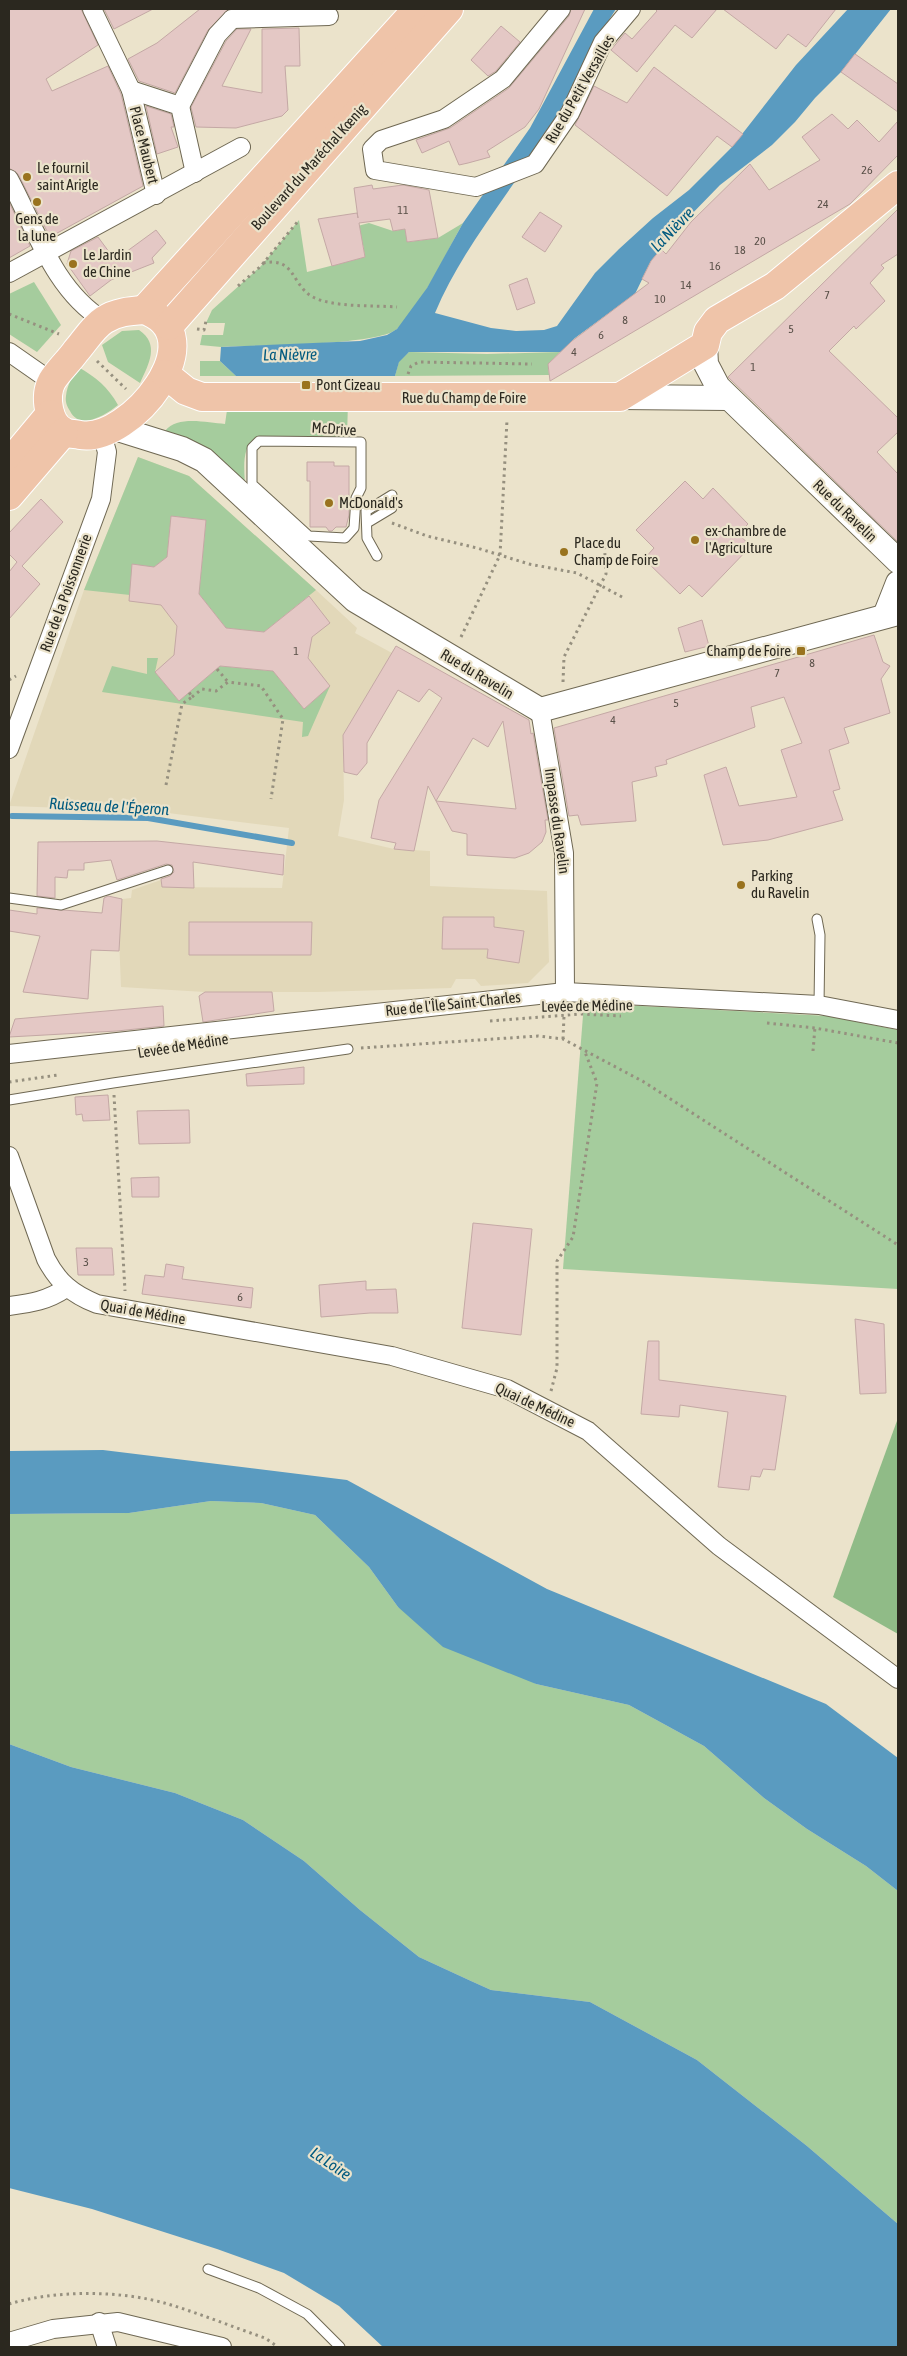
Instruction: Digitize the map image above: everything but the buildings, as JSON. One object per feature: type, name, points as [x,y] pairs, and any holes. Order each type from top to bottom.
[{"type":"main road","name":"Boulevard du Maréchal Kœnig","points":[[144,310],[417,9]]},
{"type":"main road","name":"Boulevard du Maréchal Kœnig","points":[[169,326],[449,9]]},
{"type":"main road","points":[[620,397],[704,345],[708,332],[717,320],[774,286],[898,185]]},
{"type":"main road","points":[[144,310],[155,314],[169,326],[174,343],[172,359],[165,374],[142,404],[108,431],[83,436],[57,423],[48,398],[52,382],[103,320],[123,312],[144,310]]},
{"type":"main road","name":"Rue du Ravelin","points":[[704,345],[706,364],[718,387],[898,561]]},
{"type":"main road","name":"Rue du Champ de Foire","points":[[165,374],[186,391],[202,397],[728,398]]},
{"type":"main road","points":[[9,463],[57,423]]},
{"type":"main road","points":[[9,496],[57,423]]},
{"type":"main road","name":"Rue du Ravelin","points":[[108,431],[182,449],[204,460],[355,600],[540,710]]},
{"type":"main road","points":[[540,710],[891,614],[898,583]]},
{"type":"street","points":[[92,9],[130,90]]},
{"type":"street","name":"Rue du Petit Versailles","points":[[561,9],[503,79],[444,119],[381,140],[372,149],[375,170],[476,187],[535,164],[570,113],[603,42],[631,9]]},
{"type":"street","points":[[195,174],[180,106],[217,35],[231,14],[329,16]]},
{"type":"street","name":"Place Maubert","points":[[130,90],[180,106]]},
{"type":"street","name":"Place Maubert","points":[[130,90],[156,195]]},
{"type":"street","points":[[9,273],[242,147]]},
{"type":"street","points":[[10,183],[68,290],[88,311],[103,320]]},
{"type":"street","points":[[9,352],[52,382]]},
{"type":"street","name":"Rue de la Poissonnerie","points":[[9,749],[101,499],[108,431]]},
{"type":"street","name":"Impasse du Ravelin","points":[[540,710],[564,852],[566,892],[565,992]]},
{"type":"street","name":"Rue de l'Île Saint-Charles","points":[[9,1054],[565,992],[819,1005],[898,1020]]},
{"type":"street","name":"Quai de Médine","points":[[9,1156],[46,1259],[54,1274],[66,1288],[79,1297],[97,1304],[392,1356],[507,1389],[588,1431],[719,1546],[898,1679]]},
{"type":"street","points":[[9,1306],[30,1304],[52,1298],[66,1288]]},
{"type":"street","points":[[9,2342],[53,2329],[98,2322],[118,2322],[222,2347]]},
{"type":"street","points":[[98,2322],[107,2347]]},
{"type":"lane","name":"McDrive","points":[[259,441],[361,442],[361,488],[356,498],[354,528],[345,538],[309,536],[252,484],[252,448],[259,441]]},
{"type":"lane","points":[[376,556],[367,538],[366,511],[392,495]]},
{"type":"lane","points":[[367,523],[392,508]]},
{"type":"lane","points":[[9,898],[61,905],[168,870]]},
{"type":"lane","points":[[817,919],[820,935],[819,1005]]},
{"type":"lane","points":[[9,1100],[348,1049]]},
{"type":"lane","points":[[208,2269],[259,2288],[307,2314],[340,2347]]},
{"type":"path","points":[[263,264],[274,261],[281,263],[287,267],[309,294],[317,299],[328,302],[397,307]]},
{"type":"path","points":[[408,398],[409,370],[414,363],[532,364]]},
{"type":"path","points":[[460,640],[473,616],[500,555],[507,418]]},
{"type":"path","points":[[392,523],[427,536],[577,573],[624,598]]},
{"type":"path","points":[[564,703],[564,658],[606,574],[604,538]]},
{"type":"path","points":[[217,669],[228,682],[262,686],[283,719],[271,799]]},
{"type":"path","points":[[166,785],[182,704],[202,689],[216,691],[228,682]]},
{"type":"path","points":[[188,692],[192,697]]},
{"type":"path","points":[[813,1051],[819,1005]]},
{"type":"path","points":[[563,1038],[564,1016]]},
{"type":"path","name":"Levée de Médine","points":[[489,1021],[564,1016],[630,1016]]},
{"type":"path","points":[[759,1022],[815,1028],[898,1043]]},
{"type":"path","points":[[348,1049],[538,1036],[563,1038],[584,1052],[599,1057],[644,1082],[898,1245]]},
{"type":"path","points":[[546,1409],[557,1368],[557,1261],[573,1237],[597,1083],[584,1052]]},
{"type":"path","points":[[9,1082],[62,1075]]},
{"type":"path","points":[[113,1083],[126,1309]]},
{"type":"shaded area","points":[[138,457],[189,476],[357,628],[355,633],[392,653],[343,735],[344,800],[338,836],[394,849],[430,851],[430,886],[547,891],[549,962],[528,983],[481,986],[475,979],[456,979],[451,988],[318,992],[205,992],[121,987],[119,937],[122,899],[131,898],[132,890],[161,880],[162,887],[282,888],[289,828],[152,811],[9,806],[84,590]]},
{"type":"green space","points":[[299,220],[307,272],[365,257],[363,245],[354,247],[350,228],[369,223],[393,231],[405,229],[408,242],[438,238],[463,223],[415,308],[397,329],[385,335],[366,339],[314,344],[221,347],[200,345],[202,335],[223,335],[225,323],[206,323],[212,310],[261,266]]},
{"type":"green space","points":[[34,282],[61,325],[37,352],[9,334],[9,294]]},
{"type":"green space","points":[[139,330],[149,342],[151,348],[147,369],[140,383],[108,362],[102,345],[122,331]]},
{"type":"green space","points":[[409,352],[487,354],[560,352],[548,364],[549,375],[395,376],[399,361]]},
{"type":"green space","points":[[200,361],[220,361],[236,376],[200,376]]},
{"type":"green space","points":[[78,367],[101,383],[118,405],[100,417],[86,421],[74,417],[67,406],[66,398],[69,384]]},
{"type":"green space","points":[[348,402],[347,437],[261,436],[254,439],[246,451],[244,466],[245,489],[165,431],[177,423],[185,421],[225,424],[228,403]]},
{"type":"green space","points":[[138,457],[189,476],[316,590],[264,632],[226,628],[199,594],[206,520],[171,516],[167,557],[154,567],[130,595],[84,590]]},
{"type":"green space","points":[[147,658],[158,658],[155,672],[179,701],[220,666],[273,671],[304,709],[330,686],[308,736],[302,737],[303,722],[102,692],[112,666],[147,674]]},
{"type":"green space","points":[[584,1003],[828,1016],[898,1030],[898,1289],[563,1269]]},
{"type":"green space","points":[[898,1418],[898,1634],[833,1597]]},
{"type":"green space","points":[[211,1501],[261,1503],[315,1515],[369,1567],[398,1607],[536,1684],[629,1705],[704,1746],[764,1798],[807,1829],[866,1866],[898,1891],[898,2224],[807,2146],[697,2060],[590,2002],[491,1990],[419,1957],[360,1910],[304,1861],[243,1820],[175,1793],[71,1767],[9,1744],[9,1514],[129,1513]]},
{"type":"water","name":"La Nièvre","points":[[594,9],[616,9],[548,132],[473,243],[446,289],[435,313],[491,328],[516,331],[544,330],[557,326],[595,273],[653,218],[689,190],[732,147],[796,65],[848,9],[891,9],[841,72],[815,98],[795,122],[772,145],[720,185],[685,221],[651,261],[635,294],[575,338],[561,352],[409,352],[399,362],[395,376],[236,376],[220,361],[221,347],[360,341],[387,335],[397,329],[427,288],[463,223],[530,128]]},
{"type":"water","points":[[103,1450],[347,1480],[547,1589],[826,1704],[898,1758],[898,1891],[866,1866],[807,1829],[764,1798],[704,1746],[629,1705],[536,1684],[443,1647],[398,1607],[369,1567],[315,1515],[261,1503],[211,1501],[129,1513],[9,1514],[9,1451]]},
{"type":"water","name":"La Loire","points":[[9,1744],[71,1767],[175,1793],[243,1820],[304,1861],[360,1910],[419,1957],[491,1990],[590,2002],[697,2060],[807,2146],[898,2224],[898,2347],[383,2347],[339,2306],[284,2273],[217,2249],[92,2209],[9,2188]]},
{"type":"waterway","name":"Ruisseau de l'Éperon","points":[[12,816],[148,818],[292,843]]},
{"type":"place","name":"Le fournil saint Arigle","points":[[27,177]]},
{"type":"place","name":"Gens de la lune","points":[[37,202]]},
{"type":"place","name":"Le Jardin de Chine","points":[[73,264]]},
{"type":"place","name":"Pont Cizeau","points":[[306,385]]},
{"type":"place","name":"McDonald's","points":[[329,503]]},
{"type":"place","name":"ex-chambre de l'Agriculture","points":[[695,540]]},
{"type":"place","name":"Place du Champ de Foire","points":[[564,552]]},
{"type":"place","name":"Champ de Foire","points":[[801,651]]},
{"type":"place","name":"Parking du Ravelin","points":[[741,885]]}]
